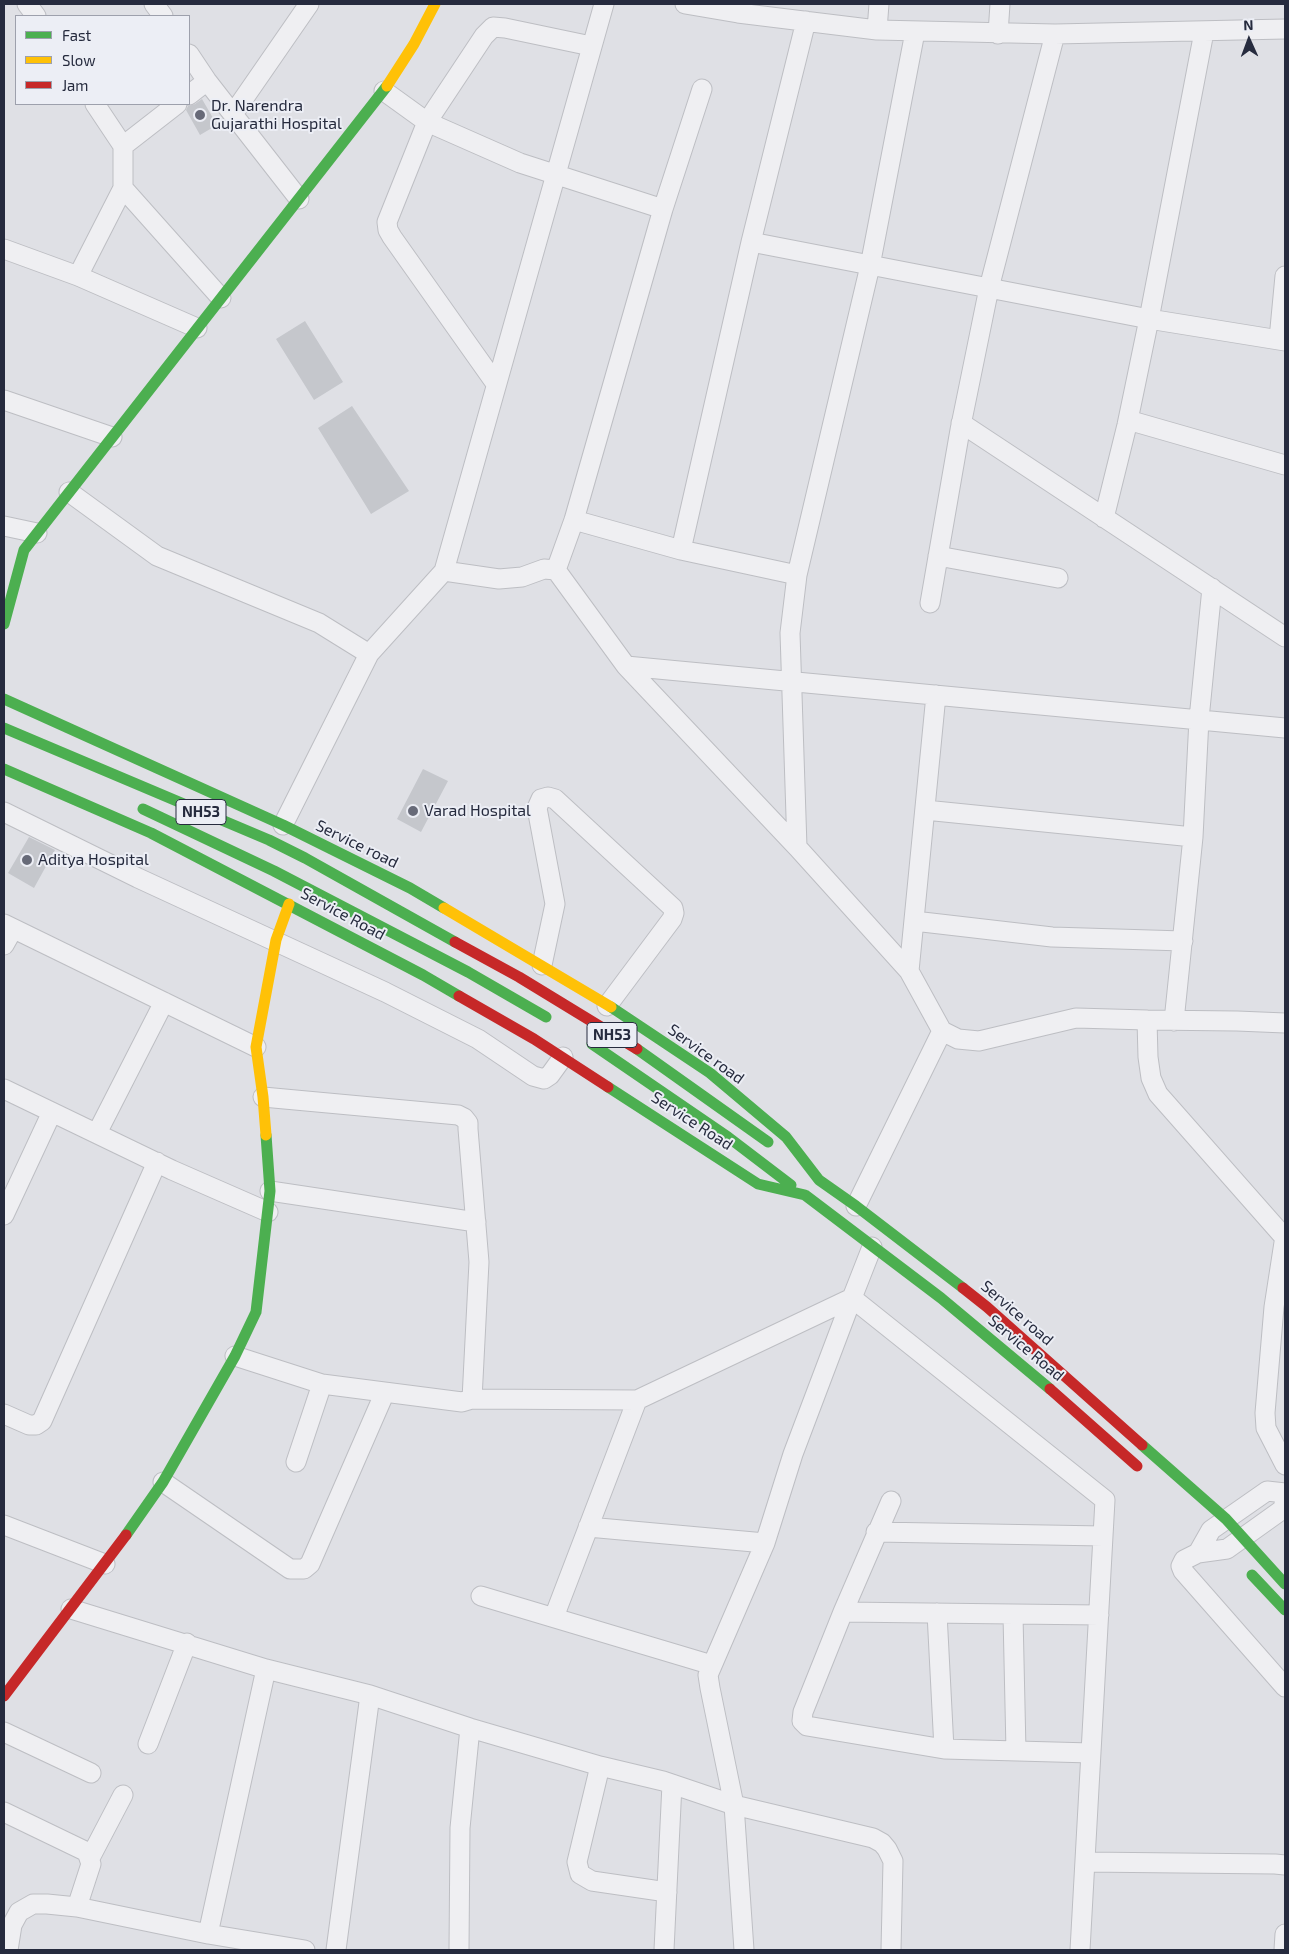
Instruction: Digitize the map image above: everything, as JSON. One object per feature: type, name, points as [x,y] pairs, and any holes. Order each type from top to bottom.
[{"type":"main road","points":[[4,624],[24,550],[384,91],[414,44],[435,4]]},
{"type":"main road","name":"Service road","points":[[4,699],[283,825],[410,888],[542,965],[710,1073],[786,1137],[819,1180],[987,1306],[1212,1523],[1242,1537],[1285,1584]]},
{"type":"main road","name":"NH53","points":[[4,728],[269,840],[305,858],[519,977],[646,1055],[819,1180]]},
{"type":"main road","name":"Service Road","points":[[4,769],[151,833],[423,975],[563,1057],[758,1184],[805,1195],[941,1298],[1042,1382],[1144,1472]]},
{"type":"main road","name":"NH53","points":[[135,806],[274,870],[468,972],[556,1022]]},
{"type":"main road","points":[[4,1696],[105,1564],[163,1482],[235,1356],[256,1312],[270,1191],[263,1097],[256,1047],[276,940],[289,904]]},
{"type":"main road","name":"NH53","points":[[580,1037],[619,1061],[728,1137],[805,1195]]},
{"type":"main road","points":[[1212,1523],[1230,1552]]},
{"type":"main road","points":[[1246,1569],[1285,1610]]},
{"type":"street","points":[[27,4],[35,15]]},
{"type":"street","points":[[154,4],[162,15]]},
{"type":"street","points":[[233,114],[309,4]]},
{"type":"street","points":[[283,825],[369,654],[444,571],[604,4]]},
{"type":"street","points":[[685,4],[738,13],[877,30],[915,32],[1055,34],[1285,29]]},
{"type":"street","points":[[877,30],[879,4]]},
{"type":"street","points":[[998,34],[1000,4]]},
{"type":"street","points":[[681,550],[751,242],[806,21]]},
{"type":"street","points":[[496,384],[388,230],[388,222],[427,122],[484,36],[493,28],[505,28],[591,46]]},
{"type":"street","points":[[797,847],[790,633],[797,575],[870,266],[915,32]]},
{"type":"street","points":[[1104,518],[1128,420],[1149,319],[1204,32]]},
{"type":"street","points":[[930,603],[961,423],[988,288],[1055,34]]},
{"type":"street","points":[[190,55],[299,199]]},
{"type":"street","points":[[190,94],[208,81]]},
{"type":"street","points":[[556,570],[574,520],[663,209],[702,89]]},
{"type":"street","points":[[384,91],[427,122],[520,163],[663,209]]},
{"type":"street","points":[[78,276],[124,188],[123,146],[96,105]]},
{"type":"street","points":[[123,146],[177,105]]},
{"type":"street","points":[[124,188],[221,298]]},
{"type":"street","points":[[751,242],[1149,319],[1282,340],[1285,276]]},
{"type":"street","points":[[4,249],[78,276],[197,328]]},
{"type":"street","points":[[4,400],[112,437]]},
{"type":"street","points":[[1128,420],[1285,466]]},
{"type":"street","points":[[961,423],[1285,637]]},
{"type":"street","points":[[69,492],[156,556],[319,623],[369,654]]},
{"type":"street","points":[[574,520],[681,550],[797,575]]},
{"type":"street","points":[[4,526],[36,533]]},
{"type":"street","points":[[938,556],[1058,578]]},
{"type":"street","points":[[444,571],[500,579],[522,577],[544,569],[556,570],[626,666],[797,847],[909,971],[942,1032],[958,1039],[980,1041],[1076,1018],[1285,1023]]},
{"type":"street","points":[[1174,1021],[1193,837],[1199,719],[1212,588]]},
{"type":"street","points":[[626,666],[1285,728]]},
{"type":"street","points":[[909,971],[936,695]]},
{"type":"street","points":[[542,965],[556,904],[537,808],[541,799],[548,797],[555,799],[673,908],[672,919],[607,1006]]},
{"type":"street","points":[[925,810],[1193,837]]},
{"type":"street","points":[[4,812],[138,878],[276,940],[385,992],[478,1039],[533,1076],[544,1079],[550,1075],[563,1057]]},
{"type":"street","points":[[914,921],[1052,937],[1183,941]]},
{"type":"street","points":[[4,945],[8,926],[256,1047]]},
{"type":"street","points":[[97,1133],[164,1002]]},
{"type":"street","points":[[1147,1020],[1148,1057],[1151,1078],[1158,1094],[1285,1237],[1280,1308],[1266,1400],[1266,1428],[1285,1465]]},
{"type":"street","points":[[856,1206],[942,1032]]},
{"type":"street","points":[[4,1089],[157,1162],[268,1212]]},
{"type":"street","points":[[263,1097],[458,1115],[468,1123],[479,1262],[472,1399]]},
{"type":"street","points":[[4,1215],[52,1112]]},
{"type":"street","points":[[4,1414],[29,1425],[36,1425],[42,1421],[157,1162]]},
{"type":"street","points":[[270,1191],[476,1222]]},
{"type":"street","points":[[744,1950],[734,1805],[708,1674],[765,1543],[793,1454],[872,1247]]},
{"type":"street","points":[[235,1356],[322,1384],[462,1402],[472,1399],[637,1400],[852,1298]]},
{"type":"street","points":[[852,1298],[1105,1500],[1080,1950]]},
{"type":"street","points":[[296,1462],[322,1384]]},
{"type":"street","points":[[163,1482],[290,1568],[296,1570],[304,1569],[310,1564],[385,1392]]},
{"type":"street","points":[[554,1617],[637,1400]]},
{"type":"street","points":[[1198,1553],[1212,1523],[1267,1491],[1285,1493]]},
{"type":"street","points":[[1285,1499],[1282,1509],[1242,1537],[1230,1552],[1198,1553],[1184,1560],[1182,1566],[1183,1571],[1285,1688]]},
{"type":"street","points":[[891,1501],[842,1612],[803,1712],[802,1721],[807,1726],[944,1749],[1091,1753]]},
{"type":"street","points":[[4,1525],[105,1564]]},
{"type":"street","points":[[588,1527],[765,1543]]},
{"type":"street","points":[[876,1532],[1103,1536]]},
{"type":"street","points":[[481,1596],[712,1665]]},
{"type":"street","points":[[71,1609],[266,1669],[370,1695],[470,1728],[600,1766],[672,1784],[734,1805],[872,1838],[882,1843],[893,1861],[891,1950]]},
{"type":"street","points":[[842,1612],[1099,1615]]},
{"type":"street","points":[[937,1613],[944,1749]]},
{"type":"street","points":[[1013,1615],[1016,1751]]},
{"type":"street","points":[[148,1744],[187,1644]]},
{"type":"street","points":[[208,1934],[266,1669]]},
{"type":"street","points":[[336,1950],[370,1695]]},
{"type":"street","points":[[459,1950],[460,1828],[470,1728]]},
{"type":"street","points":[[4,1732],[91,1773]]},
{"type":"street","points":[[600,1766],[577,1862],[580,1874],[592,1881],[667,1892]]},
{"type":"street","points":[[664,1950],[672,1784]]},
{"type":"street","points":[[90,1858],[123,1795]]},
{"type":"street","points":[[4,1812],[87,1852],[91,1864],[77,1907]]},
{"type":"street","points":[[1085,1862],[1285,1865]]},
{"type":"street","points":[[8,1950],[12,1925],[19,1912],[24,1907],[33,1904],[47,1904],[77,1907],[208,1934],[305,1950]]},
{"type":"street","points":[[1284,1950],[1285,1934]]},
{"type":"building","points":[[202,99],[217,125],[200,135],[186,110],[188,106]]},
{"type":"building","points":[[305,321],[343,382],[314,400],[276,339]]},
{"type":"building","points":[[352,406],[409,491],[371,514],[318,428]]},
{"type":"building","points":[[423,769],[448,781],[421,832],[397,819]]},
{"type":"building","points":[[29,837],[55,850],[34,888],[8,873]]},
{"type":"traffic: fast","points":[[4,624],[24,550],[387,86]]},
{"type":"traffic: fast","points":[[4,699],[283,825],[410,888],[444,908]]},
{"type":"traffic: fast","points":[[4,728],[269,840],[305,858],[455,942]]},
{"type":"traffic: fast","points":[[4,769],[151,833],[423,975],[459,996]]},
{"type":"traffic: fast","points":[[143,809],[274,871],[468,972],[546,1017]]},
{"type":"traffic: fast","points":[[611,1007],[710,1073],[786,1137],[819,1180],[963,1288]]},
{"type":"traffic: fast","points":[[592,1044],[728,1137],[791,1185]]},
{"type":"traffic: fast","points":[[637,1049],[768,1142]]},
{"type":"traffic: fast","points":[[608,1087],[758,1184],[805,1195],[941,1298],[1050,1389]]},
{"type":"traffic: fast","points":[[126,1535],[163,1482],[235,1356],[256,1312],[270,1191],[266,1135]]},
{"type":"traffic: fast","points":[[1142,1445],[1226,1519],[1285,1584]]},
{"type":"traffic: fast","points":[[1252,1575],[1285,1610]]},
{"type":"traffic: slow","points":[[387,86],[414,44],[435,4]]},
{"type":"traffic: slow","points":[[266,1135],[256,1047],[276,940],[289,904]]},
{"type":"traffic: slow","points":[[444,908],[611,1007]]},
{"type":"traffic: jam","points":[[455,942],[519,977],[637,1049]]},
{"type":"traffic: jam","points":[[459,996],[534,1039],[608,1087]]},
{"type":"traffic: jam","points":[[963,1288],[987,1307],[1142,1445]]},
{"type":"traffic: jam","points":[[1050,1389],[1137,1466]]},
{"type":"traffic: jam","points":[[4,1696],[126,1535]]},
{"type":"place","name":"Dr. Narendra Gujarathi Hospital","points":[[200,115]]},
{"type":"place","name":"Varad Hospital","points":[[413,811]]},
{"type":"place","name":"Aditya Hospital","points":[[27,860]]}]
